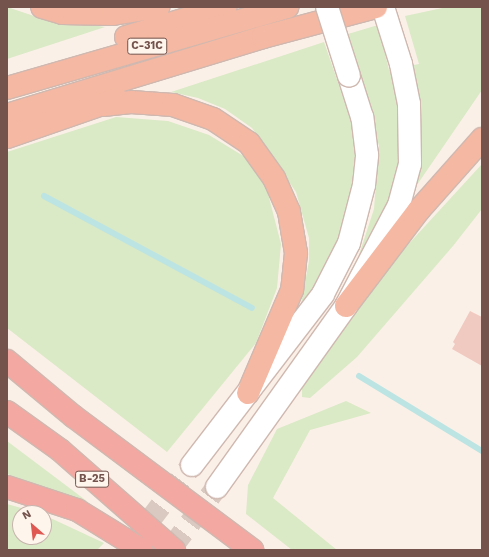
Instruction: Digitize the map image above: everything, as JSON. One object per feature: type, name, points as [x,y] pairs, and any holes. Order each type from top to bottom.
[{"type":"highway","points":[[42,7],[63,13],[113,14],[158,7]]},
{"type":"highway","points":[[7,74],[226,7]]},
{"type":"highway","name":"C-31C","points":[[7,88],[288,7]]},
{"type":"highway","name":"C-31C","points":[[7,115],[263,37],[376,7]]},
{"type":"highway","points":[[7,138],[103,105],[263,37]]},
{"type":"highway","points":[[103,105],[131,102],[173,105],[212,119],[249,143],[274,178],[289,212],[296,253],[292,290],[248,393]]},
{"type":"highway","points":[[346,306],[419,210],[482,138]]},
{"type":"highway","points":[[7,360],[73,416]]},
{"type":"highway","points":[[7,369],[73,416],[252,550]]},
{"type":"highway","name":"B-25","points":[[7,412],[60,450],[174,550]]},
{"type":"highway","points":[[7,487],[77,510],[142,550]]},
{"type":"street","points":[[192,465],[323,294],[339,267],[358,217],[364,185],[366,136],[327,7]]},
{"type":"street","points":[[217,487],[346,306],[388,230],[406,185],[411,126],[401,64],[383,7]]},
{"type":"green space","points":[[7,7],[37,17],[105,27],[7,59]]},
{"type":"green space","points":[[447,7],[482,7],[482,90],[408,198],[357,261],[374,209],[379,146],[348,34],[378,25],[389,70],[419,64],[405,16]]},
{"type":"green space","points":[[324,42],[357,137],[356,169],[337,245],[309,295],[301,304],[309,261],[309,238],[296,192],[252,128],[225,109],[198,98],[171,92]]},
{"type":"green space","points":[[116,117],[168,121],[209,135],[245,157],[266,186],[281,244],[277,288],[256,343],[167,452],[7,328],[7,152]]},
{"type":"green space","points":[[482,164],[482,209],[453,246],[357,357],[310,398],[302,397],[302,386],[393,261]]},
{"type":"green space","points":[[346,401],[371,413],[310,430],[273,498],[337,550],[292,550],[246,514],[248,485],[277,429]]},
{"type":"green space","points":[[7,441],[88,502],[7,474]]},
{"type":"green space","points":[[7,504],[12,505],[12,545],[52,545],[52,519],[104,543],[97,550],[7,550]]},
{"type":"building","points":[[470,311],[482,317],[482,366],[452,349],[455,344],[453,342]]},
{"type":"waterway","points":[[44,196],[252,308]]},
{"type":"waterway","points":[[359,376],[482,451]]},
{"type":"tunnel","points":[[127,550],[192,465]]},
{"type":"tunnel","points":[[170,550],[217,487]]}]
